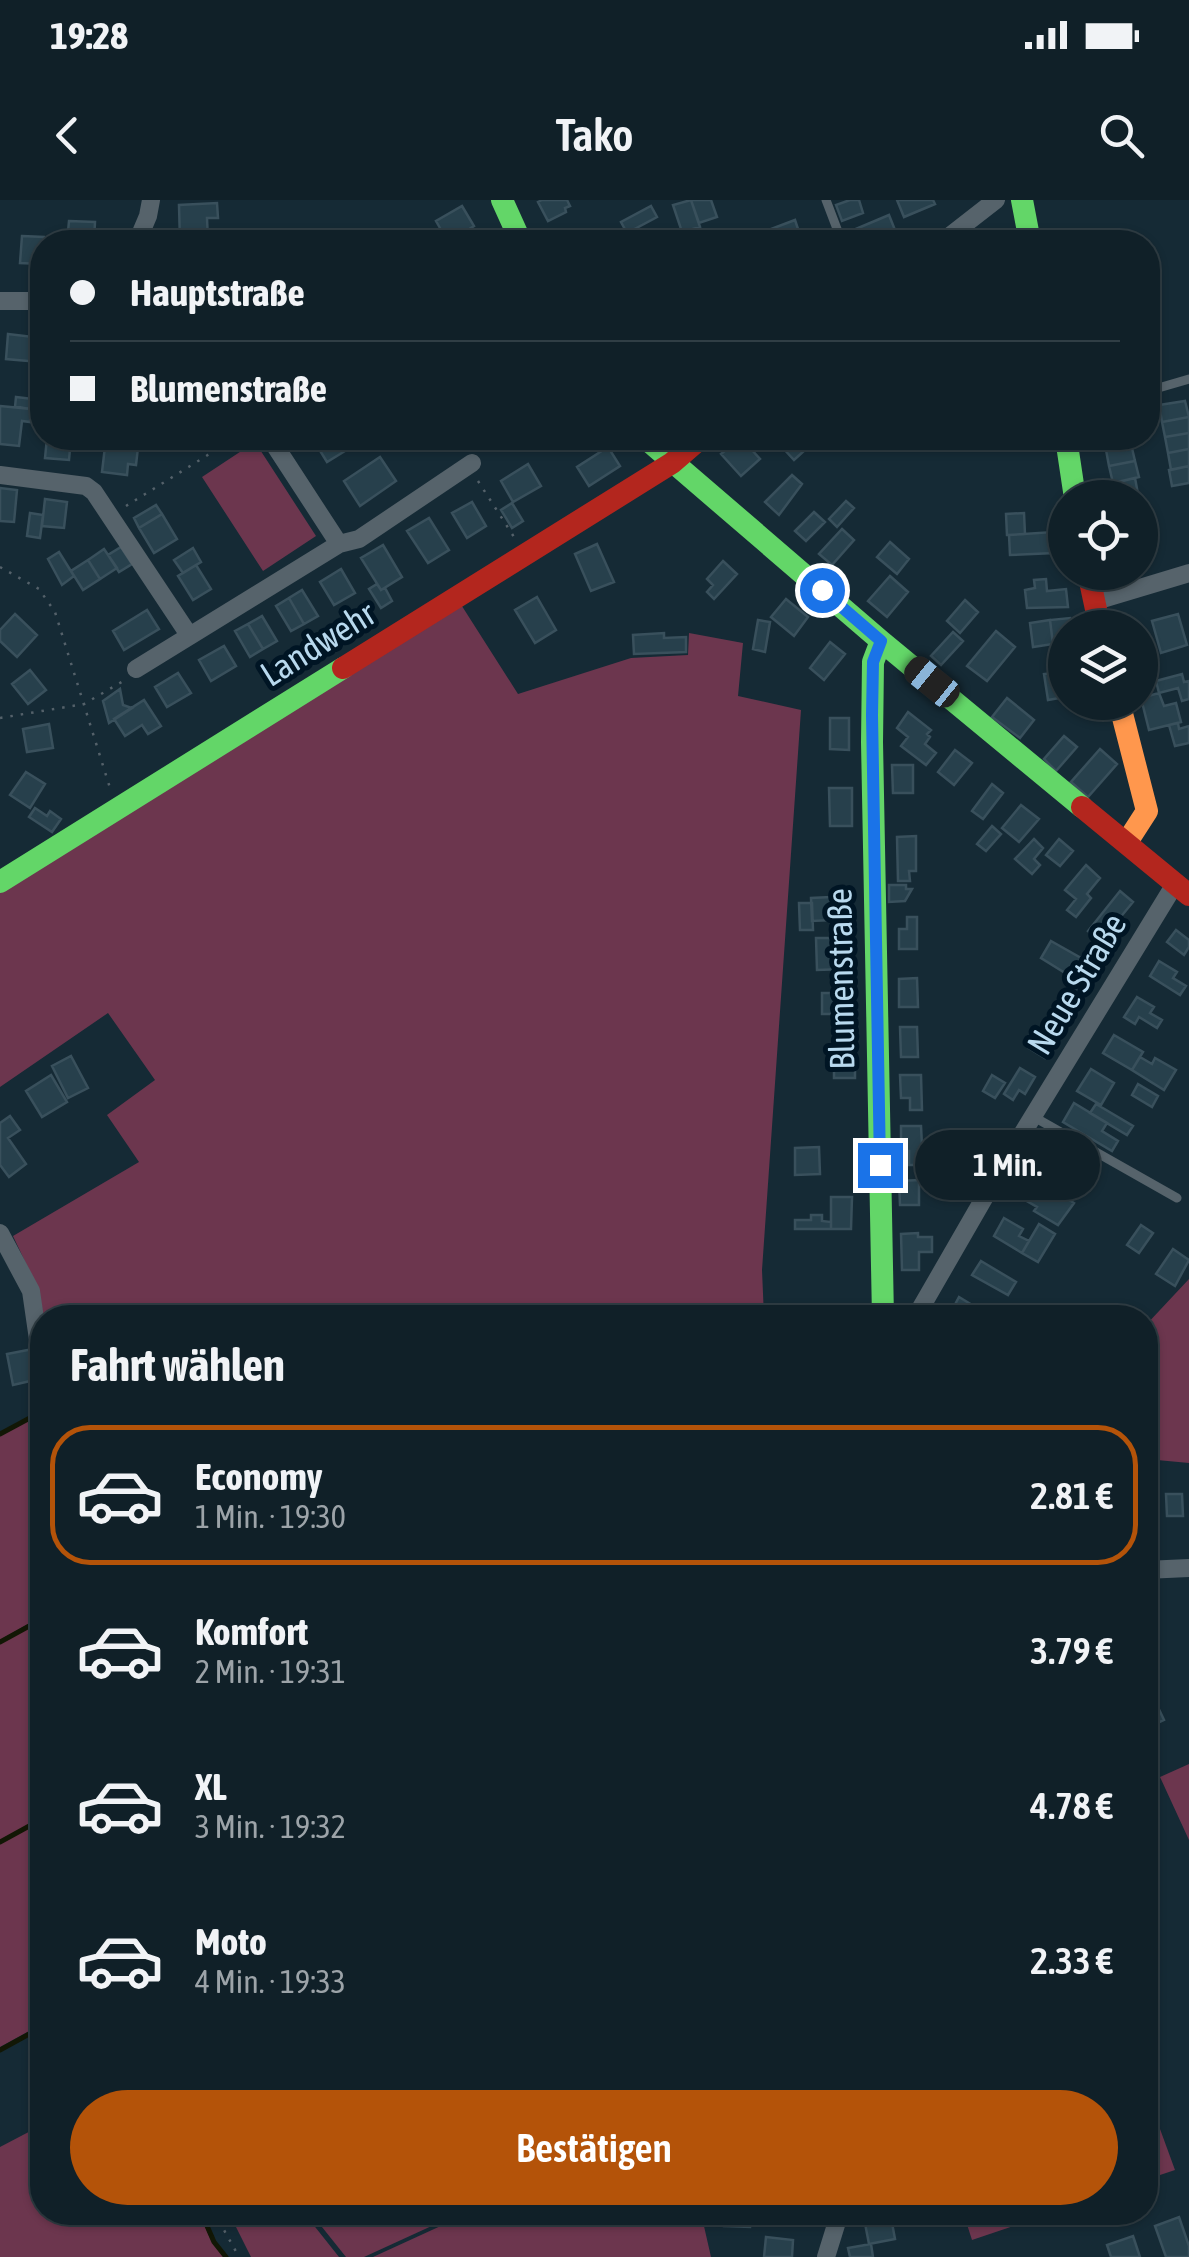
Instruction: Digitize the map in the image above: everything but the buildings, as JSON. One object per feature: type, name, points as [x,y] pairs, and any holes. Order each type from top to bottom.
[{"type":"street","points":[[147,230],[150,200]]},
{"type":"street","points":[[502,200],[516,230]]},
{"type":"street","points":[[957,230],[996,200]]},
{"type":"street","points":[[1022,200],[1028,230]]},
{"type":"street","points":[[0,301],[30,301]]},
{"type":"street","points":[[278,450],[339,544]]},
{"type":"street","points":[[658,450],[1182,890]]},
{"type":"street","name":"Landwehr","points":[[0,882],[525,556],[687,450]]},
{"type":"street","points":[[1068,450],[1072,480]]},
{"type":"street","points":[[136,669],[339,544],[359,539],[472,464]]},
{"type":"street","points":[[0,475],[86,486],[111,517],[189,636]]},
{"type":"street","points":[[1093,602],[1189,574]]},
{"type":"street","points":[[1091,590],[1095,610]]},
{"type":"street","name":"Blumenstraße","points":[[881,641],[873,662],[872,762],[883,1305]]},
{"type":"street","points":[[1124,720],[1147,812],[1127,842]]},
{"type":"street","name":"Neue Straße","points":[[924,1305],[1034,1118],[1182,890]]},
{"type":"street","points":[[0,1233],[31,1291],[33,1305]]},
{"type":"street","points":[[1158,1569],[1189,1568]]},
{"type":"street","points":[[826,2257],[836,2225]]},
{"type":"lane","points":[[826,200],[837,230]]},
{"type":"lane","points":[[1160,387],[1189,379]]},
{"type":"lane","points":[[1034,1118],[1177,1198]]},
{"type":"path","points":[[111,517],[216,450]]},
{"type":"path","points":[[472,464],[474,476],[525,556]]},
{"type":"path","points":[[0,567],[38,589],[54,612],[117,808]]},
{"type":"path","points":[[0,718],[84,704],[132,676],[136,669]]},
{"type":"path","points":[[221,2225],[239,2257]]},
{"type":"shaded area","points":[[243,450],[260,450],[316,536],[263,571],[202,477]]},
{"type":"shaded area","points":[[460,603],[518,694],[631,658],[688,655],[689,633],[743,643],[738,696],[801,710],[762,1270],[763,1305],[40,1305],[38,1289],[13,1236],[139,1162],[107,1115],[155,1080],[108,1013],[0,1087],[0,888]]},
{"type":"shaded area","points":[[1189,1279],[1189,1463],[1158,1460],[1158,1312]]},
{"type":"shaded area","points":[[30,1420],[30,1623],[0,1640],[0,1436]]},
{"type":"shaded area","points":[[30,1627],[30,1824],[0,1840],[0,1643]]},
{"type":"shaded area","points":[[1189,1764],[1189,1840],[1160,1777]]},
{"type":"shaded area","points":[[30,1828],[30,2031],[0,2047],[0,1844]]},
{"type":"shaded area","points":[[1158,2124],[1175,2170],[1158,2176]]},
{"type":"shaded area","points":[[30,2131],[30,2225],[204,2225],[225,2257],[0,2257],[0,2147]]},
{"type":"shaded area","points":[[235,2225],[314,2225],[339,2257],[251,2257]]},
{"type":"shaded area","points":[[320,2225],[434,2225],[364,2257],[346,2257]]},
{"type":"shaded area","points":[[443,2225],[704,2225],[711,2257],[373,2257]]},
{"type":"shaded area","points":[[967,2225],[1016,2225],[972,2240]]},
{"type":"waterway","points":[[0,1434],[30,1418]]},
{"type":"waterway","points":[[0,1642],[30,1626]]},
{"type":"waterway","points":[[0,1842],[30,1826]]},
{"type":"waterway","points":[[0,2050],[30,2034]]},
{"type":"waterway","points":[[207,2225],[226,2257]]},
{"type":"traffic: fast","points":[[502,200],[516,230]]},
{"type":"traffic: fast","points":[[1022,200],[1028,230]]},
{"type":"traffic: fast","points":[[659,450],[1082,807]]},
{"type":"traffic: fast","points":[[1068,450],[1072,480]]},
{"type":"traffic: fast","points":[[881,641],[873,662],[872,742],[883,1305]]},
{"type":"traffic: fast","points":[[0,882],[343,668]]},
{"type":"traffic: slow","points":[[1124,720],[1147,811],[1127,842]]},
{"type":"traffic: jam","points":[[343,668],[687,450]]},
{"type":"traffic: jam","points":[[1092,590],[1096,610]]},
{"type":"traffic: jam","points":[[1082,807],[1189,895]]},
{"type":"route","points":[[822,590],[881,641],[873,662],[872,715],[880,1165]]}]
